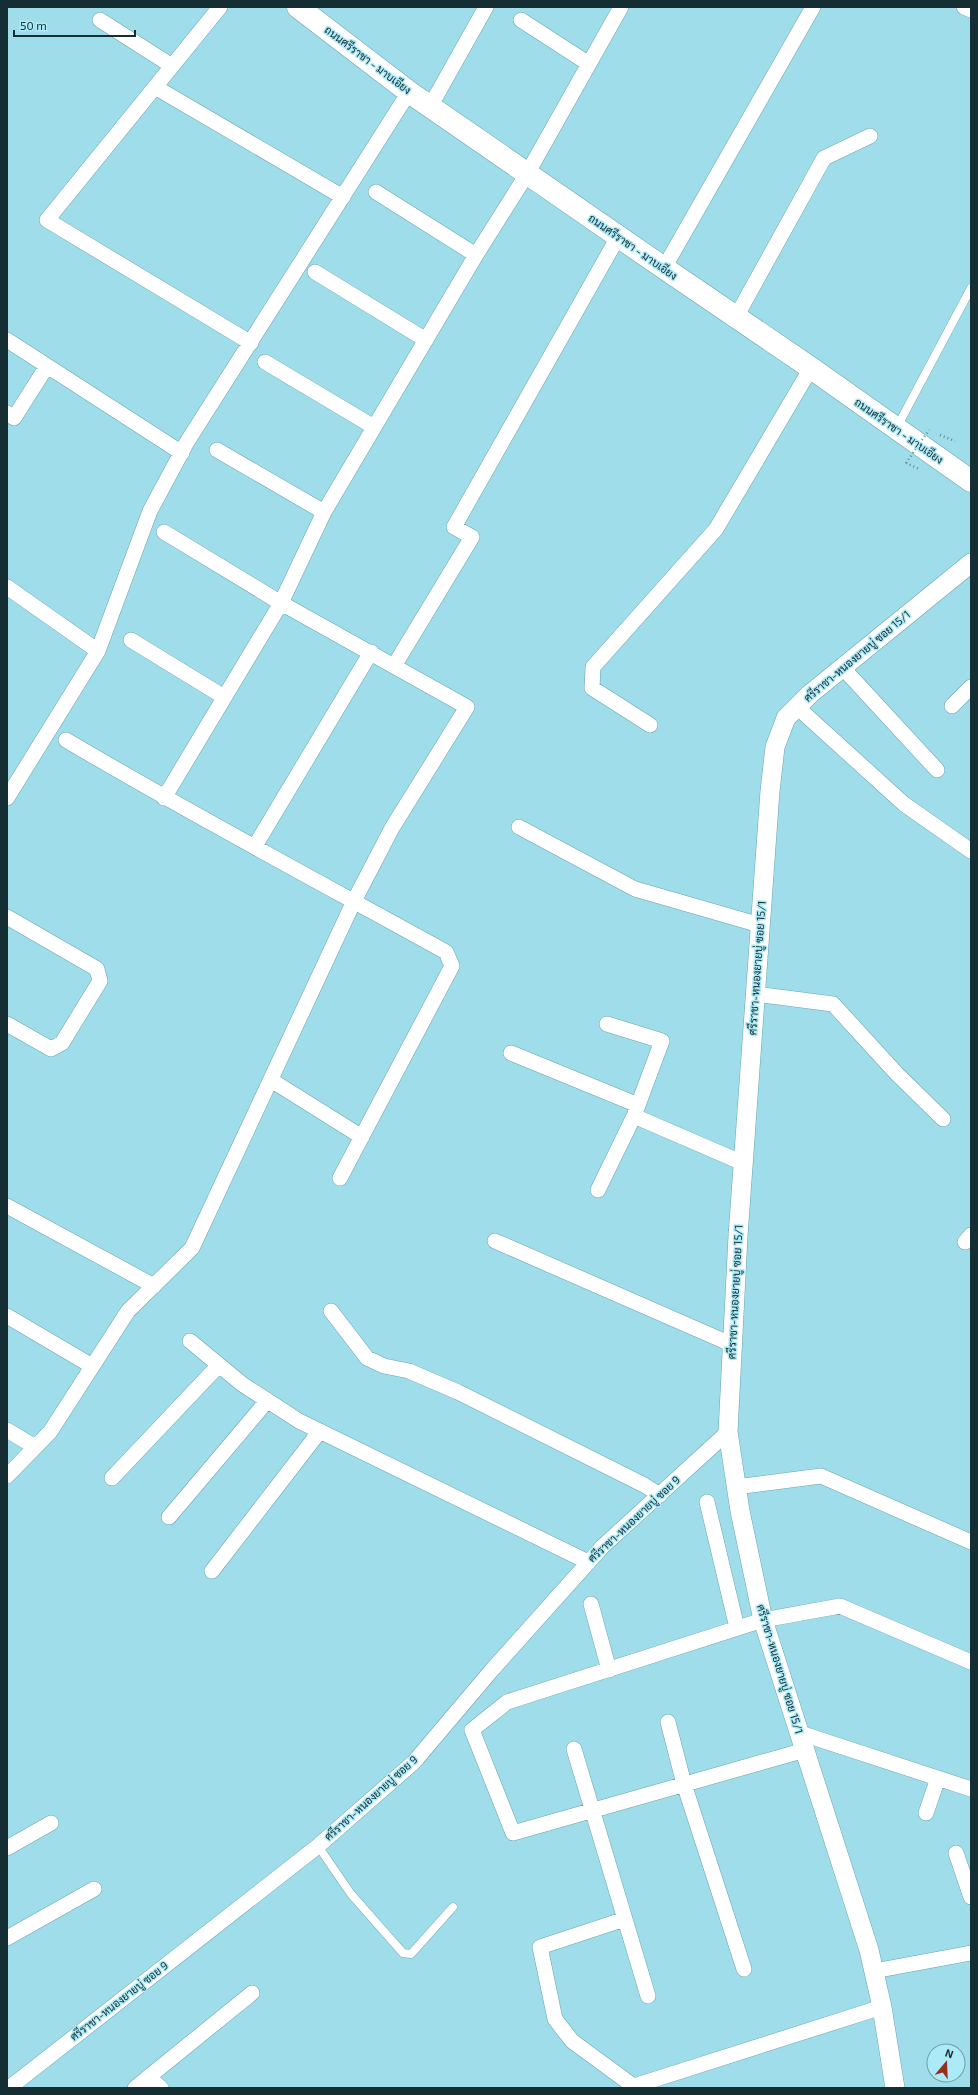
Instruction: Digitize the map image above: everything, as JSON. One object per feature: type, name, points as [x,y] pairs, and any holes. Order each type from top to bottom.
[{"type":"main road","name":"ถนนศรีราชา - มาบเอียง","points":[[298,7],[409,92],[431,105],[618,237],[811,368],[971,481]]},
{"type":"street","points":[[220,7],[47,220],[251,342]]},
{"type":"street","points":[[431,105],[486,7]]},
{"type":"street","points":[[164,798],[281,603],[324,512],[476,255],[527,174],[621,7]]},
{"type":"street","points":[[664,268],[813,7]]},
{"type":"street","points":[[964,7],[971,10]]},
{"type":"street","points":[[100,20],[172,66]]},
{"type":"street","points":[[521,20],[589,64]]},
{"type":"street","points":[[155,87],[343,197]]},
{"type":"street","points":[[7,798],[98,651],[150,511],[182,453],[409,92]]},
{"type":"street","points":[[736,317],[824,158],[870,136]]},
{"type":"street","points":[[376,192],[476,255]]},
{"type":"street","points":[[394,666],[472,537],[454,527],[618,237]]},
{"type":"street","points":[[315,272],[426,340]]},
{"type":"street","points":[[7,340],[182,453]]},
{"type":"street","points":[[265,362],[374,427]]},
{"type":"street","points":[[7,413],[14,418],[47,366]]},
{"type":"street","points":[[650,725],[592,688],[593,667],[716,529],[811,368]]},
{"type":"street","points":[[217,450],[324,512]]},
{"type":"street","points":[[7,1476],[50,1432],[128,1311],[192,1248],[354,901],[392,828],[466,707],[371,652],[281,603],[164,532]]},
{"type":"street","name":"ศรีราชา-หนองยายบู่ ซอย 15/1","points":[[895,2088],[882,2007],[867,1942],[763,1620],[736,1487],[728,1432],[743,1162],[760,925],[775,747],[786,718],[810,694],[971,563]]},
{"type":"street","points":[[7,587],[98,651]]},
{"type":"street","points":[[131,640],[224,697]]},
{"type":"street","points":[[255,846],[371,652]]},
{"type":"street","points":[[842,668],[936,770]]},
{"type":"street","points":[[952,706],[971,687]]},
{"type":"street","points":[[797,707],[904,804],[971,851]]},
{"type":"street","points":[[66,740],[164,798],[255,846],[446,952],[452,966],[340,1178]]},
{"type":"street","points":[[520,827],[635,889],[760,925]]},
{"type":"street","points":[[7,917],[97,969],[100,981],[62,1043],[51,1048],[7,1024]]},
{"type":"street","points":[[755,994],[833,1004],[897,1074],[943,1119]]},
{"type":"street","points":[[598,1190],[636,1111],[662,1041],[607,1024]]},
{"type":"street","points":[[511,1052],[743,1162]]},
{"type":"street","points":[[271,1080],[362,1137]]},
{"type":"street","points":[[7,1206],[154,1286]]},
{"type":"street","points":[[495,1241],[733,1344]]},
{"type":"street","points":[[331,1311],[367,1358],[384,1366],[409,1371],[458,1392],[644,1485],[660,1495]]},
{"type":"street","points":[[7,1316],[92,1366]]},
{"type":"street","points":[[190,1341],[242,1384],[299,1421],[588,1562]]},
{"type":"street","points":[[112,1478],[219,1365]]},
{"type":"street","points":[[169,1517],[267,1401]]},
{"type":"street","points":[[7,1430],[35,1447]]},
{"type":"street","points":[[212,1571],[320,1431]]},
{"type":"street","name":"ศรีราชา-หนองยายบู่ ซอย 9","points":[[9,2088],[318,1846],[414,1762],[602,1547],[728,1432]]},
{"type":"street","points":[[736,1487],[822,1476],[971,1542]]},
{"type":"street","points":[[707,1502],[737,1628]]},
{"type":"street","points":[[591,1604],[609,1670]]},
{"type":"street","points":[[971,1662],[840,1606],[763,1620],[507,1702],[472,1730],[513,1834],[684,1784],[802,1741],[938,1778],[971,1789]]},
{"type":"street","points":[[668,1722],[684,1784],[744,1968]]},
{"type":"street","points":[[574,1749],[648,1996]]},
{"type":"street","points":[[926,1813],[938,1778]]},
{"type":"street","points":[[7,1848],[51,1823]]},
{"type":"street","points":[[956,1853],[971,1897]]},
{"type":"street","points":[[7,1938],[94,1889]]},
{"type":"street","points":[[625,1919],[540,1947],[555,2019],[572,2041],[635,2087],[882,2007]]},
{"type":"street","points":[[874,1971],[971,1953]]},
{"type":"street","points":[[135,2088],[252,1992]]},
{"type":"street","points":[[148,2077],[161,2088]]},
{"type":"lane","points":[[896,428],[971,288]]},
{"type":"lane","points":[[318,1846],[352,1894],[403,1953],[411,1954],[453,1907]]},
{"type":"path","points":[[906,463],[929,430]]}]
